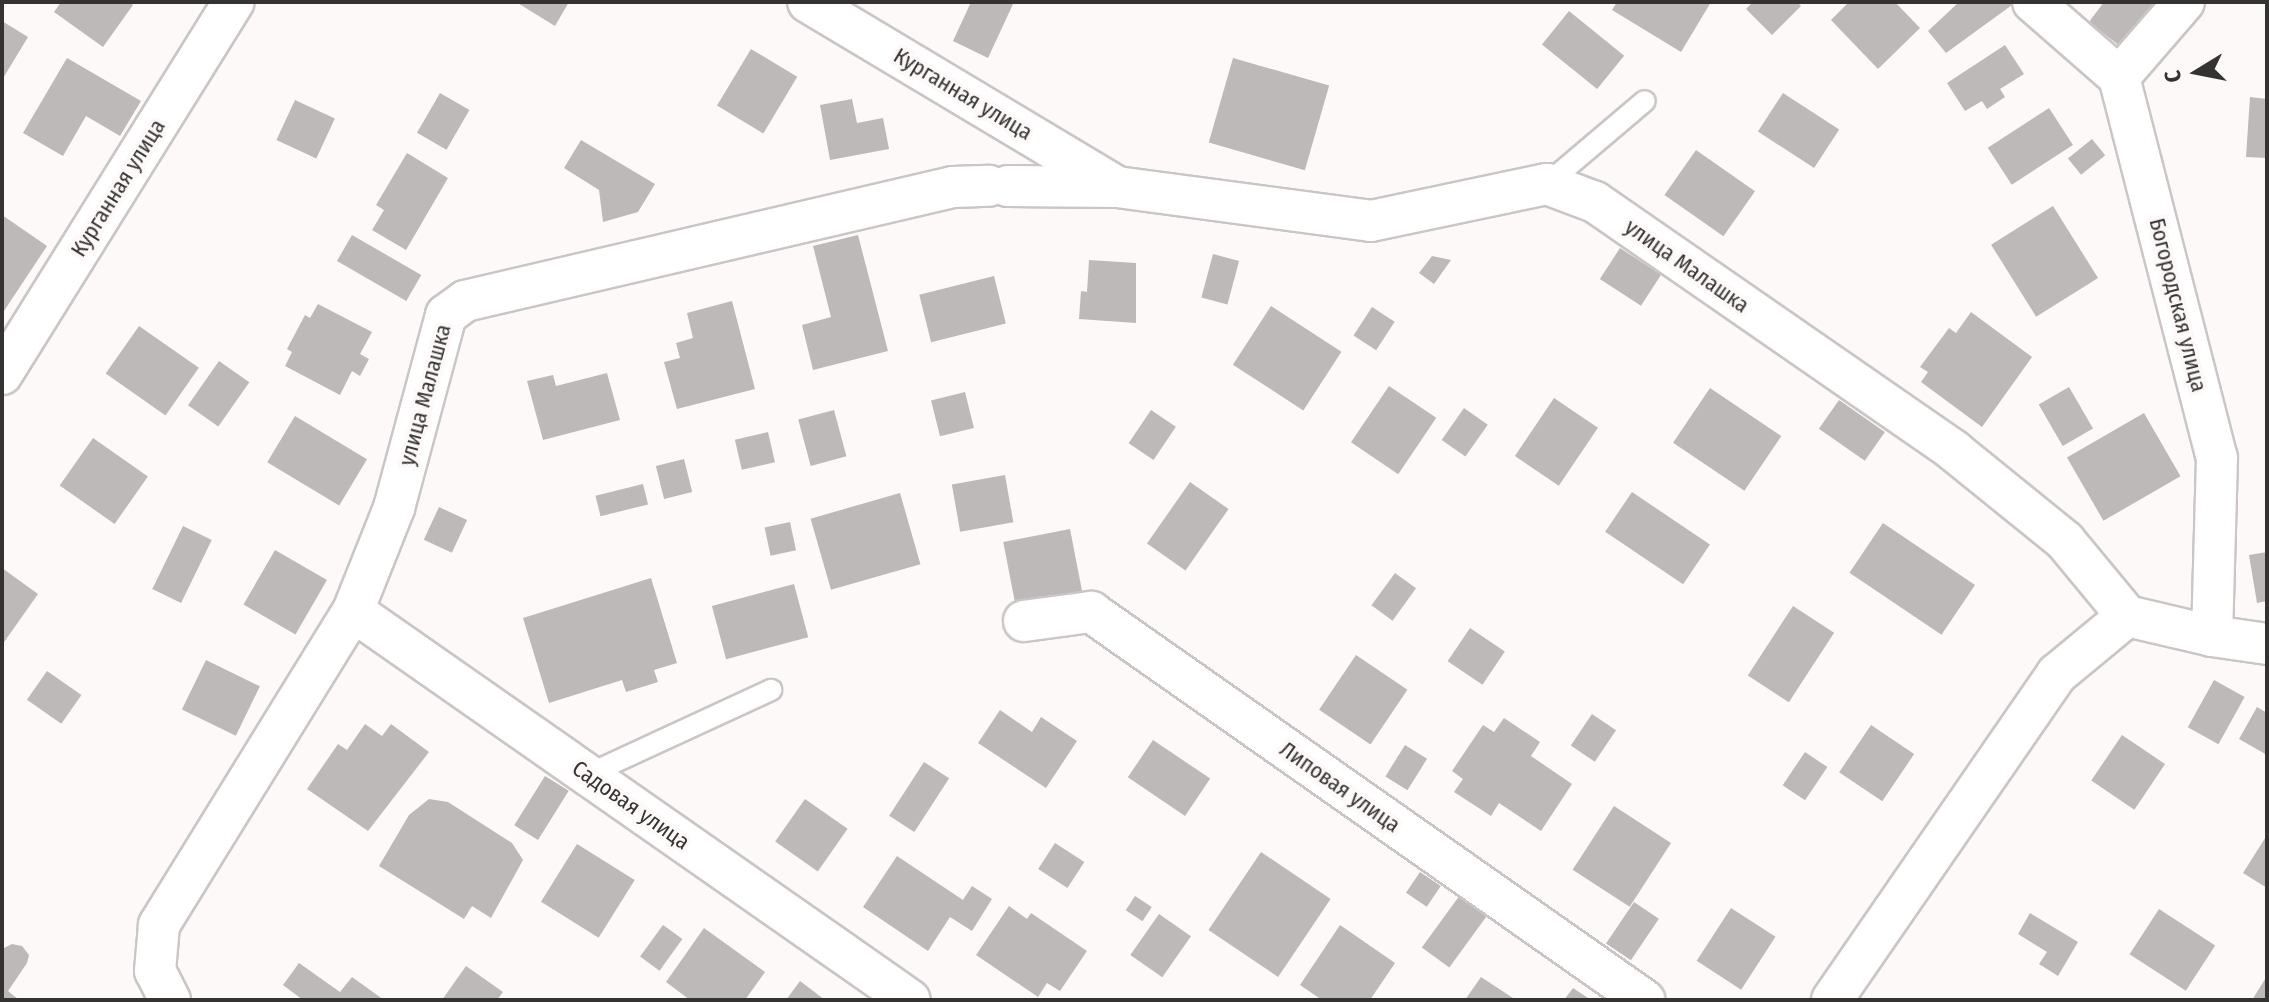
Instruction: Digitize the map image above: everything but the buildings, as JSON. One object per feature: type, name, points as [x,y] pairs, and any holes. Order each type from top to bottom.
[{"type":"street","name":"Курганная улица","points":[[2,374],[234,2]]},
{"type":"street","name":"Курганная улица","points":[[808,2],[1117,187]]},
{"type":"street","points":[[2033,2],[2119,77],[2184,2]]},
{"type":"street","name":"Богородская улица","points":[[2119,77],[2217,458],[2212,636]]},
{"type":"street","name":"улица Малашка","points":[[163,986],[159,925],[353,611],[402,483],[446,315],[465,301],[953,187],[1117,187],[1371,221],[1547,184],[1595,202],[1954,451],[2065,541],[2127,616]]},
{"type":"street","name":"Садовая улица","points":[[353,611],[910,1000]]},
{"type":"street","name":"Липовая улица","points":[[1024,621],[1091,612],[1644,1000]]},
{"type":"street","points":[[1832,1000],[2057,674],[2127,616],[2212,636],[2267,644]]},
{"type":"lane","points":[[1547,184],[1645,101]]},
{"type":"lane","points":[[587,775],[771,690]]}]
